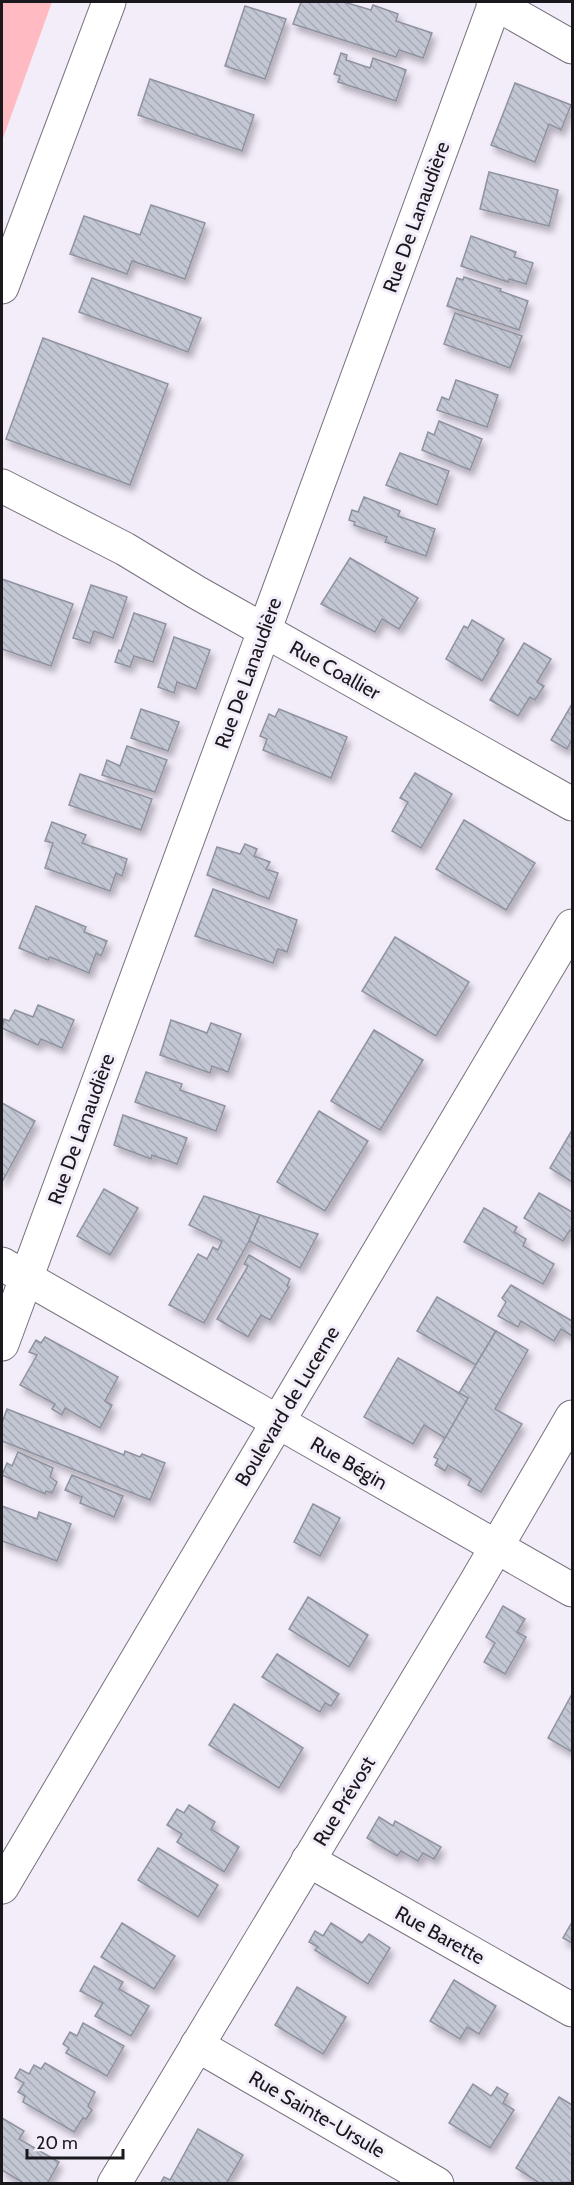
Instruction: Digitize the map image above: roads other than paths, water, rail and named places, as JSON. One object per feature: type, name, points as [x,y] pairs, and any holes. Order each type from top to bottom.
[{"type":"street","points":[[2,287],[34,196],[109,2]]},
{"type":"street","points":[[494,2],[573,46]]},
{"type":"street","name":"Rue De Lanaudière","points":[[2,1344],[14,1271],[264,630],[494,2]]},
{"type":"street","points":[[2,228],[34,196]]},
{"type":"street","name":"Rue Coallier","points":[[2,486],[125,549],[573,804]]},
{"type":"street","name":"Boulevard de Lucerne","points":[[2,1887],[573,926]]},
{"type":"street","name":"Rue Bégin","points":[[14,1271],[573,1590]]},
{"type":"street","name":"Rue Prévost","points":[[114,2184],[573,1417]]},
{"type":"street","name":"Rue Barette","points":[[308,1860],[573,2010]]},
{"type":"street","name":"Rue Sainte-Ursule","points":[[196,2045],[437,2184]]}]
